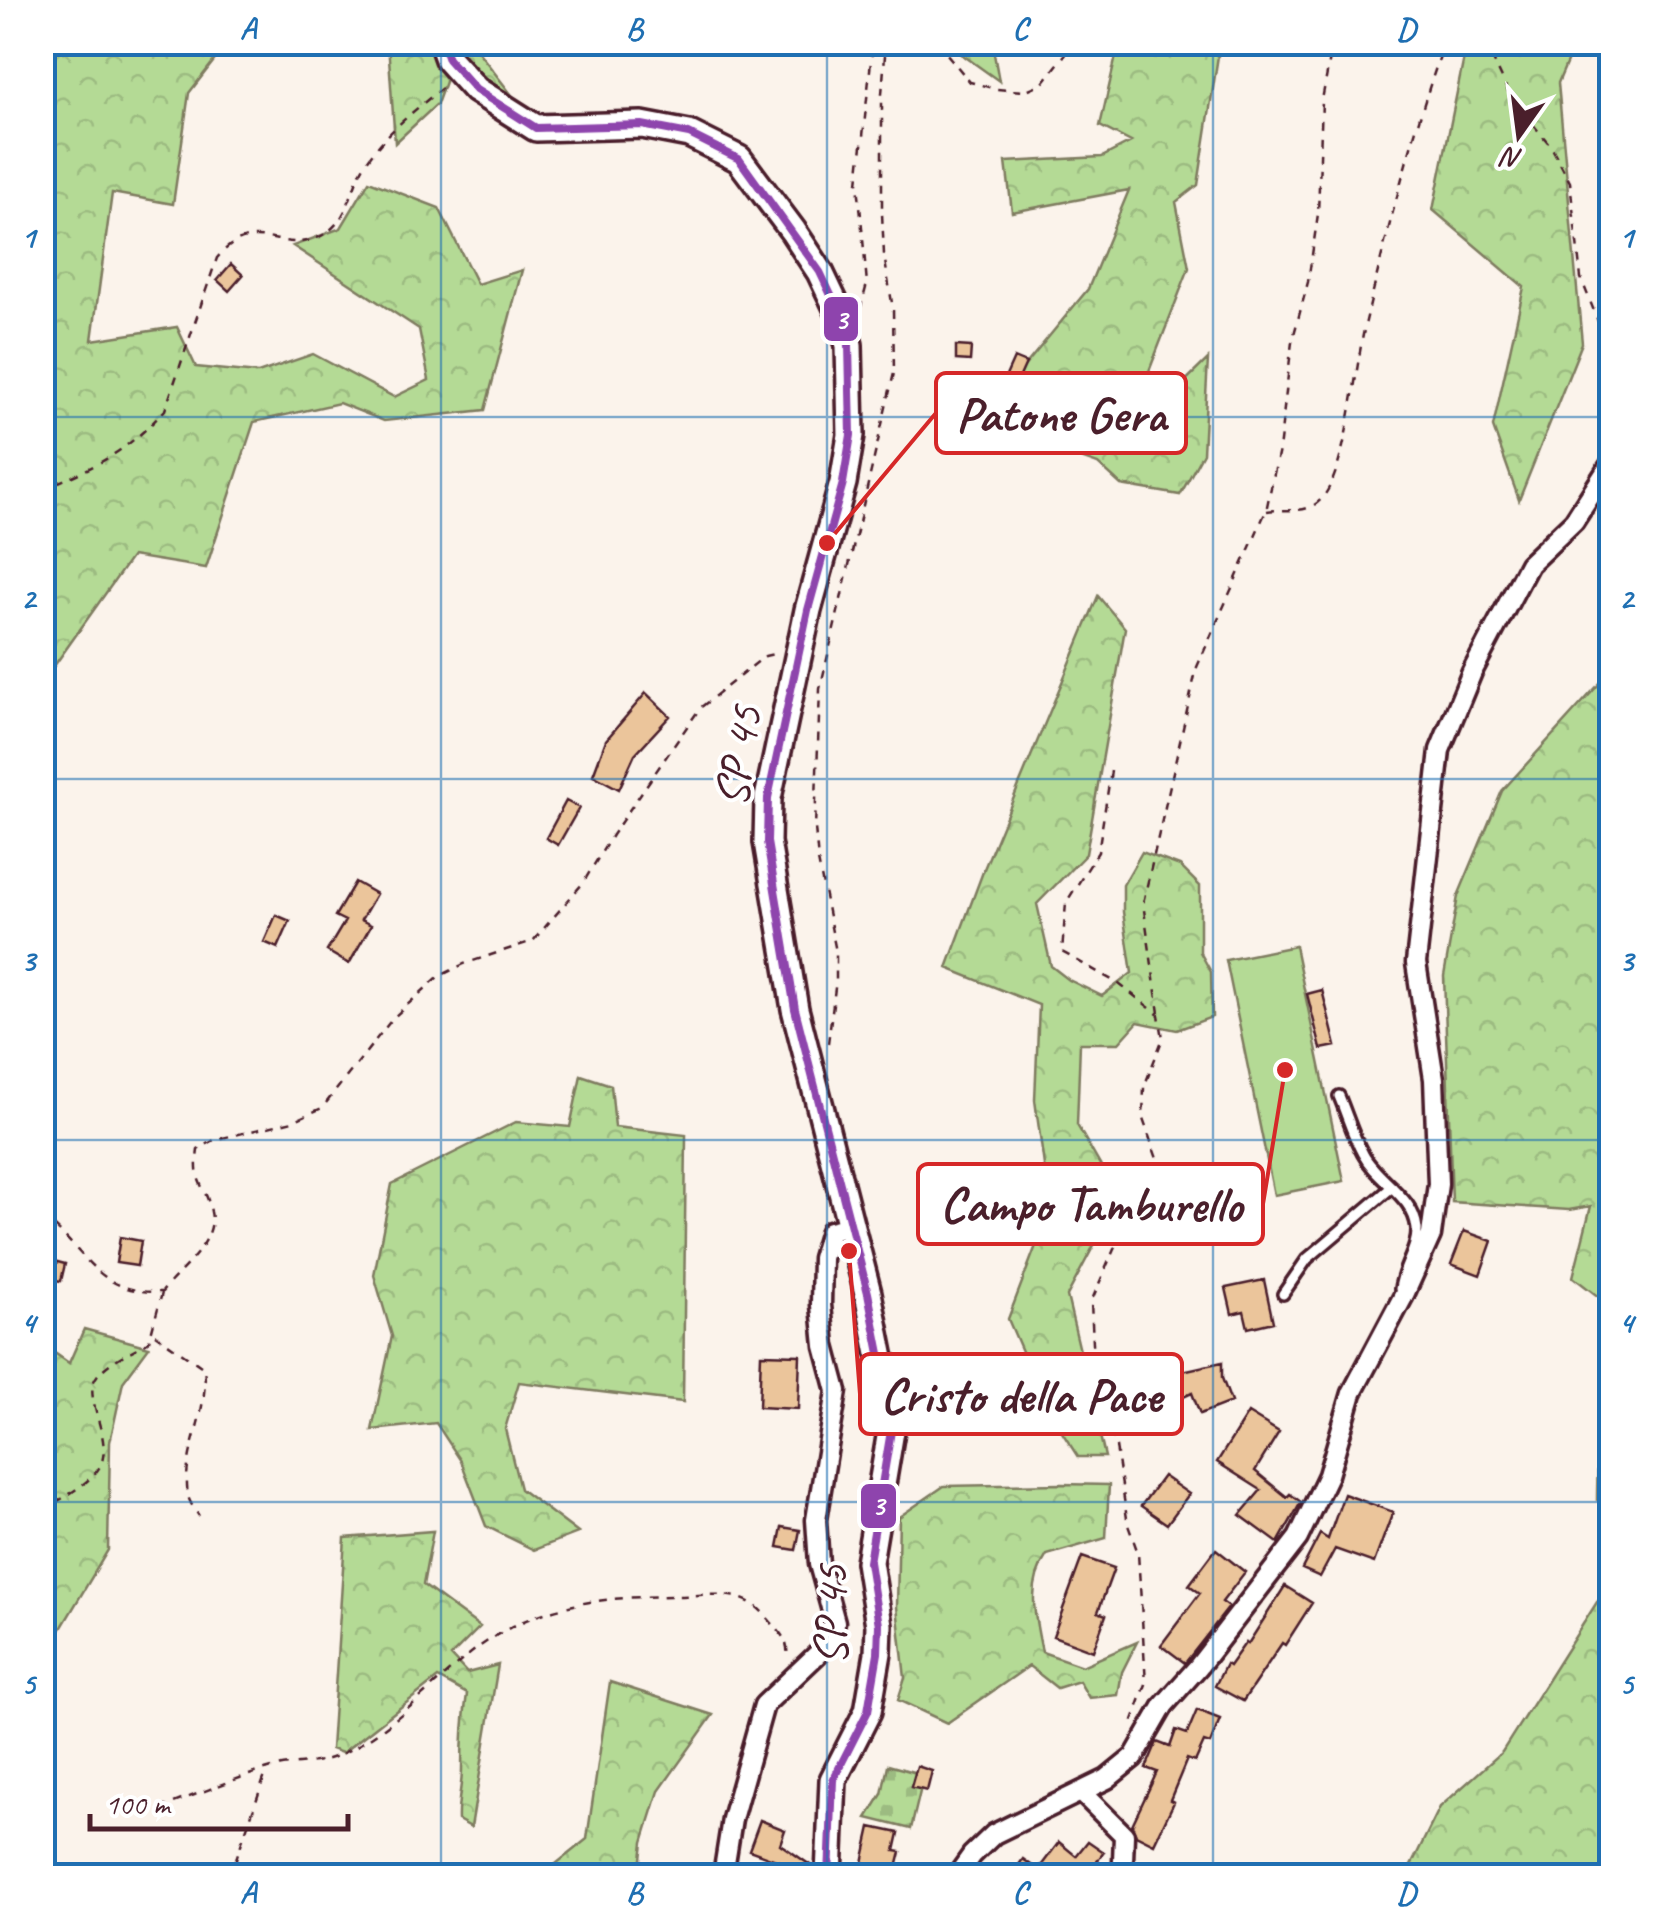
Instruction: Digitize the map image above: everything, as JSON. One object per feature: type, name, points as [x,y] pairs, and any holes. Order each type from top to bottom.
[{"type":"street","name":"SP 45","points":[[442,42],[448,59],[476,90],[536,128],[642,124],[689,134],[739,159],[820,272],[849,345],[851,436],[768,798],[767,842],[795,1008],[893,1418],[869,1562],[878,1653],[868,1711],[833,1780],[829,1876]]},
{"type":"street","points":[[957,1876],[994,1834],[1107,1779],[1134,1757],[1164,1705],[1298,1538],[1328,1475],[1352,1393],[1431,1234],[1438,1184],[1434,1079],[1416,963],[1440,750],[1472,672],[1529,564],[1574,521],[1612,462]]},
{"type":"street","points":[[723,1876],[732,1820],[764,1705],[825,1647],[835,1622],[820,1564],[816,1520],[837,1391],[825,1346],[822,1258],[830,1231],[850,1226]]},
{"type":"street","points":[[1081,1792],[1124,1835],[1127,1876]]},
{"type":"lane","points":[[1339,1096],[1362,1154],[1410,1209],[1418,1232],[1400,1284],[1401,1301]]},
{"type":"lane","points":[[1282,1294],[1306,1259],[1392,1188]]},
{"type":"path","points":[[845,331],[865,300],[867,284],[858,183],[873,42]]},
{"type":"path","points":[[827,1048],[836,952],[815,828],[820,689],[894,372],[896,346],[882,213],[886,42]]},
{"type":"path","points":[[936,42],[970,82],[1024,91],[1042,83],[1074,42]]},
{"type":"path","points":[[1129,1730],[1146,1684],[1138,1553],[1128,1525],[1116,1447],[1094,1364],[1090,1302],[1115,1247],[1162,1172],[1144,1119],[1144,1088],[1164,1038],[1143,904],[1197,667],[1266,512],[1279,450],[1292,342],[1316,231],[1322,100],[1333,42]]},
{"type":"path","points":[[1266,512],[1300,512],[1321,500],[1337,473],[1366,320],[1396,202],[1445,42]]},
{"type":"path","points":[[1485,42],[1511,98],[1551,146],[1570,182],[1582,278],[1612,356]]},
{"type":"path","points":[[42,489],[100,466],[166,410],[217,258],[226,246],[242,236],[292,242],[320,236],[343,219],[366,163],[414,112],[460,72]]},
{"type":"path","points":[[42,1510],[99,1469],[104,1451],[91,1388],[95,1378],[149,1341],[162,1292],[205,1244],[212,1214],[195,1172],[198,1150],[214,1140],[293,1121],[322,1108],[393,1018],[438,977],[533,941],[583,882],[700,708],[765,656],[784,652],[798,655]]},
{"type":"path","points":[[1111,771],[1098,852],[1066,902],[1062,952],[1119,984],[1159,1014]]},
{"type":"path","points":[[42,1216],[104,1276],[124,1290],[162,1292]]},
{"type":"path","points":[[153,1333],[204,1368],[206,1392],[189,1469],[188,1496],[198,1516]]},
{"type":"path","points":[[144,1814],[268,1769],[337,1756],[399,1718],[466,1657],[499,1634],[542,1614],[600,1598],[732,1594],[755,1604],[784,1638],[788,1651],[783,1668]]},
{"type":"path","points":[[230,1876],[268,1769]]},
{"type":"green space","points":[[42,43],[223,43],[224,48],[189,93],[173,204],[112,193],[92,340],[177,327],[196,367],[258,373],[313,354],[394,397],[429,380],[419,329],[293,246],[341,228],[369,181],[439,208],[477,284],[522,270],[485,410],[384,421],[339,403],[254,422],[206,568],[132,556],[54,666],[43,668]]},
{"type":"green space","points":[[388,43],[487,43],[477,50],[518,103],[455,54],[437,104],[395,143]]},
{"type":"green space","points":[[946,43],[992,43],[999,81]]},
{"type":"green space","points":[[1119,43],[1220,43],[1198,185],[1176,202],[1189,268],[1134,410],[1168,398],[1208,359],[1203,453],[1180,495],[1121,485],[1098,464],[1019,436],[995,402],[1088,289],[1129,190],[1012,212],[1006,162],[1102,157],[1131,142],[1100,126]]},
{"type":"green space","points":[[1467,43],[1575,43],[1558,83],[1582,343],[1519,500],[1493,427],[1524,287],[1433,210]]},
{"type":"green space","points":[[1098,596],[1125,628],[1086,854],[1037,904],[1051,966],[1102,996],[1132,973],[1123,885],[1142,852],[1180,866],[1200,886],[1200,952],[1211,972],[1212,1017],[1177,1030],[1138,1022],[1119,1043],[1080,1043],[1077,1125],[1119,1198],[1067,1296],[1105,1457],[1078,1457],[1047,1409],[1008,1319],[1050,1209],[1035,1100],[1039,1005],[947,968]]},
{"type":"green space","points":[[1611,671],[1612,1444],[1597,1501],[1608,1304],[1573,1277],[1591,1206],[1569,1210],[1452,1202],[1444,976],[1458,896],[1502,791]]},
{"type":"green space","points":[[1295,946],[1344,1181],[1274,1195],[1226,960]]},
{"type":"green space","points":[[581,1075],[611,1085],[615,1127],[686,1135],[683,1402],[519,1382],[505,1429],[520,1489],[578,1533],[534,1550],[486,1526],[461,1461],[436,1423],[372,1430],[392,1336],[374,1275],[392,1184],[516,1122],[570,1127]]},
{"type":"green space","points":[[84,1329],[149,1347],[123,1382],[110,1442],[108,1550],[43,1659],[43,1345],[69,1363]]},
{"type":"green space","points":[[1109,1485],[1106,1538],[1047,1555],[1040,1567],[1034,1602],[1042,1652],[1082,1666],[1137,1642],[1122,1672],[1118,1695],[1089,1698],[1079,1681],[1057,1688],[1029,1666],[947,1723],[898,1700],[905,1678],[897,1607],[899,1517],[944,1486]]},
{"type":"green space","points":[[433,1531],[423,1585],[480,1627],[451,1656],[467,1673],[498,1665],[471,1827],[458,1820],[467,1694],[438,1678],[342,1753],[331,1749],[345,1538]]},
{"type":"green space","points":[[1611,1587],[1611,1876],[1406,1876],[1440,1807],[1502,1752],[1597,1602]]},
{"type":"green space","points":[[610,1682],[713,1715],[659,1791],[643,1842],[639,1876],[541,1876],[587,1839]]},
{"type":"green space","points":[[888,1765],[924,1775],[911,1829],[867,1818],[882,1794]]},
{"type":"building","points":[[231,264],[243,275],[229,291],[217,280]]},
{"type":"building","points":[[956,346],[971,347],[970,361],[956,360]]},
{"type":"building","points":[[1014,358],[1026,363],[1018,381],[1006,376]]},
{"type":"building","points":[[646,693],[670,716],[635,754],[619,789],[593,775],[606,740]]},
{"type":"building","points":[[566,801],[579,808],[558,845],[546,838]]},
{"type":"building","points":[[355,882],[376,894],[361,920],[371,925],[349,964],[327,951],[345,921],[335,916]]},
{"type":"building","points":[[276,915],[290,921],[278,948],[264,942]]},
{"type":"building","points":[[1322,990],[1336,1046],[1321,1049],[1307,994]]},
{"type":"building","points":[[1464,1231],[1492,1241],[1480,1275],[1451,1264]]},
{"type":"building","points":[[120,1237],[141,1241],[137,1266],[116,1263]]},
{"type":"building","points":[[50,1260],[65,1264],[61,1281],[45,1278]]},
{"type":"building","points":[[1264,1280],[1273,1322],[1248,1328],[1244,1311],[1232,1314],[1226,1288]]},
{"type":"building","points":[[761,1354],[800,1355],[798,1409],[759,1407]]},
{"type":"building","points":[[1222,1362],[1222,1378],[1231,1402],[1200,1414],[1192,1393],[1179,1399],[1178,1372]]},
{"type":"building","points":[[1248,1413],[1279,1432],[1255,1471],[1287,1497],[1290,1494],[1301,1502],[1278,1543],[1240,1515],[1261,1490],[1217,1462]]},
{"type":"building","points":[[1163,1476],[1189,1494],[1167,1524],[1141,1506]]},
{"type":"building","points":[[1344,1494],[1393,1512],[1374,1563],[1335,1549],[1320,1577],[1302,1569],[1320,1534],[1328,1539]]},
{"type":"building","points":[[782,1527],[800,1530],[796,1550],[778,1547]]},
{"type":"building","points":[[1216,1549],[1245,1572],[1222,1602],[1229,1607],[1185,1663],[1161,1645],[1200,1593],[1189,1585]]},
{"type":"building","points":[[1082,1557],[1114,1568],[1098,1612],[1106,1615],[1093,1651],[1053,1636]]},
{"type":"building","points":[[1285,1586],[1312,1603],[1243,1701],[1215,1686],[1226,1664],[1229,1666],[1248,1644]]},
{"type":"building","points":[[1197,1710],[1220,1719],[1210,1744],[1204,1742],[1195,1762],[1187,1759],[1170,1800],[1174,1802],[1154,1844],[1136,1835],[1132,1825],[1157,1772],[1146,1768],[1157,1742],[1170,1747],[1176,1730],[1187,1734]]},
{"type":"building","points":[[917,1766],[932,1771],[927,1791],[911,1787]]},
{"type":"building","points":[[760,1820],[785,1830],[780,1844],[813,1867],[813,1874],[767,1876],[779,1861],[749,1850]]},
{"type":"building","points":[[871,1827],[899,1833],[895,1851],[901,1852],[895,1876],[860,1876]]},
{"type":"building","points":[[1088,1841],[1104,1852],[1086,1876],[1011,1876],[1023,1859],[1038,1870],[1059,1842],[1076,1856]]},
{"type":"transit line","name":"3","points":[[442,42],[448,59],[476,90],[536,128],[642,125],[689,134],[739,159],[820,272],[849,345],[851,435],[768,798],[767,842],[795,1009],[868,1293],[893,1419],[869,1562],[879,1625],[878,1653],[868,1711],[833,1780],[829,1876]]},
{"type":"place","name":"Patone Gera","points":[[827,543]]},
{"type":"place","name":"Campo Tamburello","points":[[1285,1070]]},
{"type":"place","name":"Cristo della Pace","points":[[849,1251]]}]
